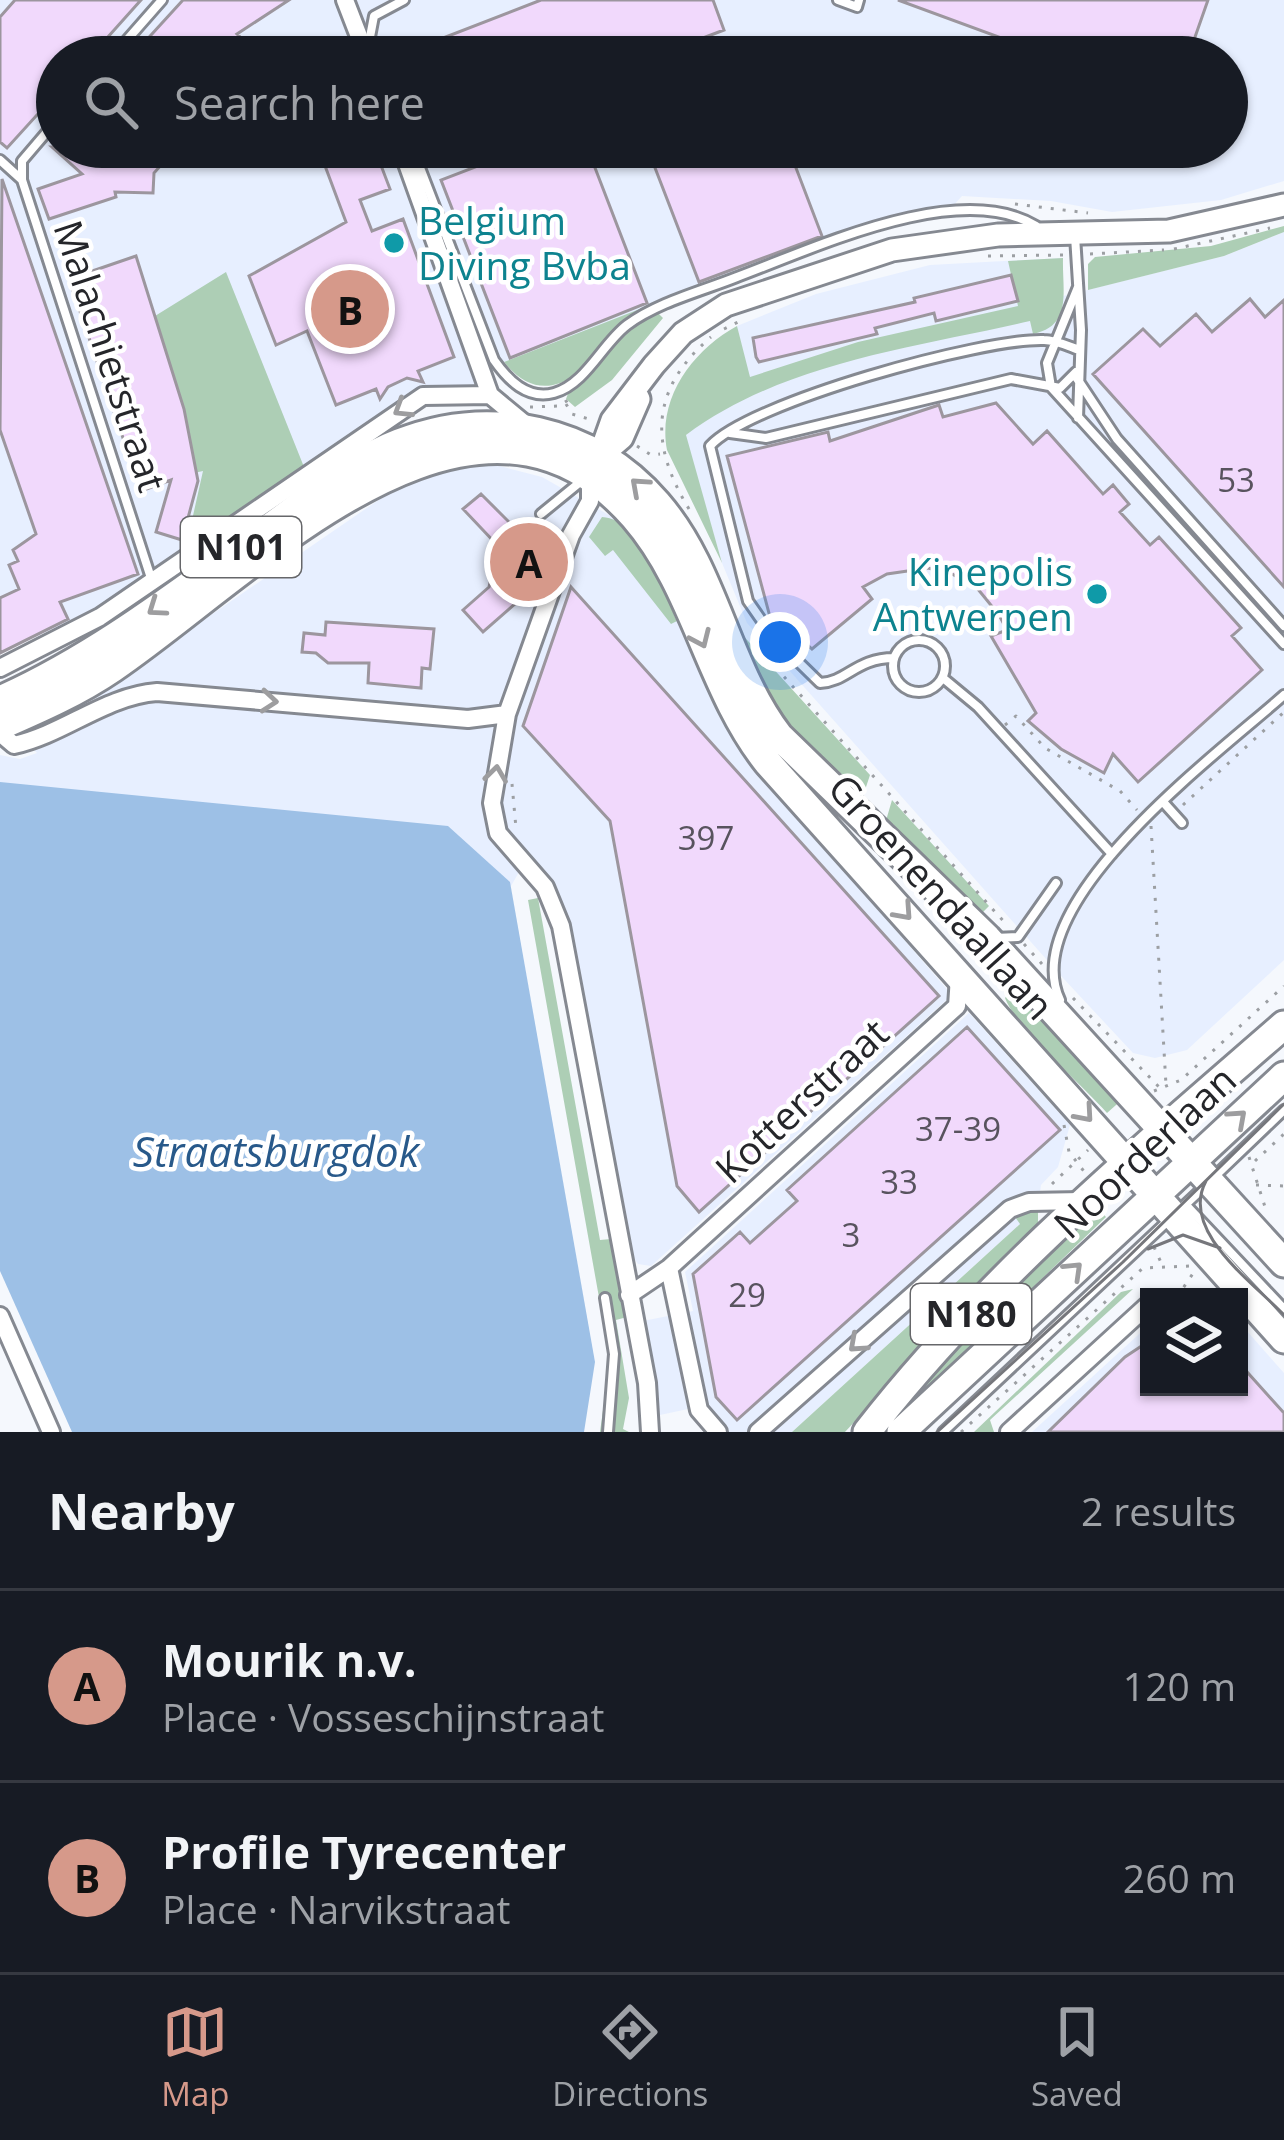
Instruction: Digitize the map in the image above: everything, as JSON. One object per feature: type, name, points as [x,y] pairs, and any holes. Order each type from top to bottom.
[{"type":"main road","name":"N101","points":[[0,700],[97,650],[374,455],[413,438],[478,436],[529,427],[595,466]]},
{"type":"main road","name":"N101","points":[[0,730],[111,670],[382,479],[478,436],[595,466]]},
{"type":"main road","name":"Groenendaallaan","points":[[595,466],[649,494],[688,544],[754,702],[779,736],[987,938],[1284,1263]]},
{"type":"main road","name":"Groenendaallaan","points":[[595,466],[660,552],[753,745],[1154,1193],[1180,1211],[1284,1339]]},
{"type":"main road","name":"Noorderlaan","points":[[866,1432],[988,1294],[1082,1202],[1284,1025]]},
{"type":"main road","name":"Noorderlaan","points":[[901,1432],[1154,1193],[1202,1170],[1284,1076]]},
{"type":"street","points":[[345,0],[359,36]]},
{"type":"street","points":[[409,168],[490,395],[529,427]]},
{"type":"street","points":[[650,1432],[646,1383],[561,926],[544,887],[492,814],[507,714],[572,535],[590,501],[595,466],[622,438],[654,364],[710,313],[845,264],[942,242],[1048,233],[1075,245],[1191,228],[1284,205]]},
{"type":"street","points":[[0,668],[77,631],[423,396],[490,395]]},
{"type":"street","points":[[0,730],[14,746],[31,742],[123,698],[157,692],[468,719],[507,714]]},
{"type":"street","name":"Kotterstraat","points":[[628,1295],[669,1268],[957,1006],[959,974]]},
{"type":"street","name":"Noorderlaan","points":[[758,1432],[1010,1209],[1029,1202],[1082,1202]]},
{"type":"street","points":[[669,1268],[699,1411],[718,1432]]},
{"type":"street","points":[[1009,1432],[1140,1312]]},
{"type":"street","points":[[0,1316],[51,1432]]},
{"type":"lane","points":[[130,36],[162,0]]},
{"type":"lane","points":[[372,36],[370,26],[384,9],[404,0]]},
{"type":"lane","points":[[838,0],[856,7],[859,0]]},
{"type":"lane","points":[[22,180],[22,161],[36,145]]},
{"type":"lane","name":"Malachietstraat","points":[[0,160],[22,180],[152,579]]},
{"type":"lane","points":[[420,168],[494,360],[509,380],[530,393],[558,392],[577,380],[629,323],[650,312],[902,220],[965,211],[1016,214],[1048,233]]},
{"type":"lane","points":[[1075,245],[1078,419]]},
{"type":"lane","points":[[1078,287],[1047,363],[1052,387],[1281,641]]},
{"type":"lane","points":[[894,658],[896,679],[912,692],[933,688],[943,678],[944,657],[929,642],[908,643],[894,658],[862,661],[829,683],[814,679],[748,602],[710,453],[714,441],[773,408],[849,381],[1007,344],[1056,342],[1079,350]]},
{"type":"lane","points":[[728,432],[766,439],[1011,379],[1060,388],[1076,375]]},
{"type":"lane","points":[[1076,375],[1118,440],[1284,626]]},
{"type":"lane","points":[[542,514],[595,466]]},
{"type":"lane","points":[[943,678],[999,730],[1112,854]]},
{"type":"lane","points":[[1073,1029],[1052,975],[1052,958],[1067,920],[1112,854],[1284,695]]},
{"type":"lane","points":[[1164,803],[1182,823]]},
{"type":"lane","points":[[987,938],[1018,937],[1056,884]]},
{"type":"lane","points":[[943,1432],[1180,1211],[1202,1170],[1284,1110]]},
{"type":"lane","points":[[1180,1211],[1284,1309]]},
{"type":"lane","points":[[605,1298],[614,1354],[608,1432]]},
{"type":"lane","points":[[953,1423],[962,1432]]},
{"type":"path","points":[[986,256],[1075,245],[1183,248],[1284,223]]},
{"type":"path","points":[[651,455],[660,454],[661,419],[691,356],[716,334],[758,314]]},
{"type":"path","points":[[565,403],[572,413]]},
{"type":"path","points":[[750,639],[1144,1077],[1166,1087]]},
{"type":"path","points":[[1155,831],[1284,712]]},
{"type":"path","points":[[999,730],[1016,716],[1045,748],[1120,791],[1155,831],[1166,1087]]},
{"type":"path","points":[[510,845],[517,824],[511,771]]},
{"type":"path","points":[[1166,1087],[1284,986]]},
{"type":"path","points":[[1269,1215],[1256,1185],[1253,1162],[1284,1134]]},
{"type":"path","points":[[1256,1185],[1284,1186]]},
{"type":"path","points":[[962,1432],[1143,1268],[1197,1268],[1204,1276]]},
{"type":"path","points":[[1183,1288],[1197,1268]]},
{"type":"shaded area","points":[[0,0],[1284,0],[1284,181],[1221,200],[1112,212],[1051,201],[962,196],[952,207],[866,224],[504,362],[484,377],[484,388],[387,411],[88,613],[0,653]]},
{"type":"shaded area","points":[[1284,232],[1284,960],[1187,1050],[1155,1058],[1133,1053],[747,623],[722,563],[685,436],[749,377],[737,326],[816,294],[930,265],[1063,258],[1063,296],[1224,256]]},
{"type":"shaded area","points":[[496,465],[542,477],[616,519],[645,552],[741,752],[952,995],[651,1266],[638,1264],[627,1248],[565,914],[510,842],[519,872],[511,886],[0,841],[0,755],[20,759],[37,753],[16,730],[100,691],[396,488],[454,468]]},
{"type":"shaded area","points":[[969,1013],[1070,1125],[1058,1167],[1041,1185],[1038,1208],[1013,1215],[1021,1223],[792,1432],[708,1432],[688,1409],[660,1415],[643,1321],[693,1311],[685,1272]]},
{"type":"shaded area","points":[[1248,1332],[1284,1373],[1284,1432],[1032,1432],[1140,1333],[1140,1396],[1248,1396]]},
{"type":"green space","points":[[1284,226],[1284,232],[1224,256],[1088,290],[1088,264],[1095,257],[1211,246]]},
{"type":"green space","points":[[1063,258],[1063,305],[1046,330],[1033,334],[1030,321],[851,361],[765,390],[686,435],[722,563],[667,450],[665,431],[673,394],[706,348],[737,326],[750,377],[858,342],[1018,306],[1008,261]]},
{"type":"green space","points":[[226,272],[304,467],[186,547],[203,471],[194,473],[184,409],[155,316]]},
{"type":"green space","points":[[650,305],[663,318],[612,380],[575,407],[566,399],[575,375],[555,384],[537,385],[504,362]]},
{"type":"green space","points":[[602,517],[617,521],[640,543],[677,621],[671,624],[613,550],[605,556],[589,537]]},
{"type":"green space","points":[[738,630],[870,775],[864,793],[808,746],[772,704]]},
{"type":"green space","points":[[892,800],[989,906],[978,917],[893,824],[885,824]]},
{"type":"green space","points":[[538,898],[600,1240],[611,1239],[627,1317],[616,1320],[629,1398],[623,1429],[629,1432],[600,1432],[610,1359],[528,900]]},
{"type":"green space","points":[[1015,986],[1125,1097],[1107,1113],[1012,1011],[1005,998]]},
{"type":"green space","points":[[1092,1202],[1106,1217],[922,1394],[915,1387]]},
{"type":"green space","points":[[1038,1208],[1038,1224],[845,1432],[792,1432],[1020,1224],[1013,1214]]},
{"type":"green space","points":[[1133,1289],[990,1420],[994,1432],[974,1432],[1121,1292]]},
{"type":"water","name":"Straatsburgdok","points":[[0,782],[448,826],[510,882],[595,1362],[584,1432],[72,1432],[0,1271]]},
{"type":"building","points":[[15,0],[141,0],[109,36],[36,36],[36,116],[7,148],[0,142],[0,17]]},
{"type":"building","points":[[183,0],[289,0],[239,36],[150,36]]},
{"type":"building","points":[[541,0],[713,0],[724,30],[708,36],[448,36]]},
{"type":"building","points":[[898,0],[1208,0],[1195,36],[996,36]]},
{"type":"building","points":[[75,168],[158,168],[153,193],[115,192],[116,197],[49,219],[38,189],[82,174]]},
{"type":"building","points":[[326,168],[382,168],[390,189],[360,200],[372,231],[403,219],[454,357],[418,371],[423,382],[407,378],[388,387],[380,399],[376,389],[336,405],[307,331],[276,345],[249,276],[346,222]]},
{"type":"building","points":[[472,168],[595,168],[647,303],[510,358],[441,180]]},
{"type":"building","points":[[655,168],[796,168],[822,236],[699,282]]},
{"type":"building","points":[[2,179],[138,574],[60,602],[68,619],[0,653],[0,598],[19,589],[9,565],[18,561],[13,550],[36,534],[0,430]]},
{"type":"building","points":[[136,256],[184,409],[198,481],[182,540],[156,532],[171,480],[141,491],[69,279]]},
{"type":"building","points":[[1011,275],[1018,301],[936,321],[934,313],[875,328],[877,334],[759,362],[756,357],[753,338]]},
{"type":"building","points":[[1250,299],[1265,317],[1284,300],[1284,587],[1093,374],[1143,329],[1160,346],[1196,314],[1212,332]]},
{"type":"building","name":"Kinepolis Antwerpen","points":[[996,403],[1033,444],[1047,431],[1103,494],[1113,485],[1129,504],[1120,512],[1150,545],[1159,537],[1241,628],[1232,636],[1262,670],[1138,782],[1113,754],[1104,773],[1061,749],[1028,721],[1036,713],[991,636],[1007,630],[977,588],[952,574],[928,568],[887,574],[863,587],[872,599],[812,649],[775,615],[770,617],[727,456],[828,432],[830,441],[939,405],[943,417]]},
{"type":"building","points":[[481,494],[547,560],[526,580],[533,588],[483,632],[463,610],[489,587],[498,546],[463,509]]},
{"type":"building","points":[[571,587],[939,996],[699,1212],[677,1186],[610,821],[523,726]]},
{"type":"building","points":[[326,622],[434,629],[430,669],[422,668],[421,688],[368,683],[369,663],[328,663],[316,653],[302,652],[304,633],[325,635]]},
{"type":"building","points":[[967,1027],[1060,1130],[737,1420],[716,1397],[693,1274],[740,1232],[750,1243],[797,1201],[787,1190]]},
{"type":"building","points":[[1140,1347],[1140,1396],[1248,1396],[1248,1373],[1284,1413],[1284,1432],[1048,1432]]},
{"type":"tram line","points":[[937,1432],[1123,1262],[1284,1104]]},
{"type":"tram line","points":[[1206,1181],[1200,1200],[1211,1237],[1284,1315]]},
{"type":"tram line","points":[[1148,1249],[1183,1235],[1220,1248]]},
{"type":"place","name":"Belgium Diving Bvba","points":[[394,243]]},
{"type":"place","name":"Profile Tyrecenter","points":[[350,309]]},
{"type":"place","name":"Mourik n.v.","points":[[529,562]]},
{"type":"place","name":"Kinepolis Antwerpen","points":[[1097,594]]}]
